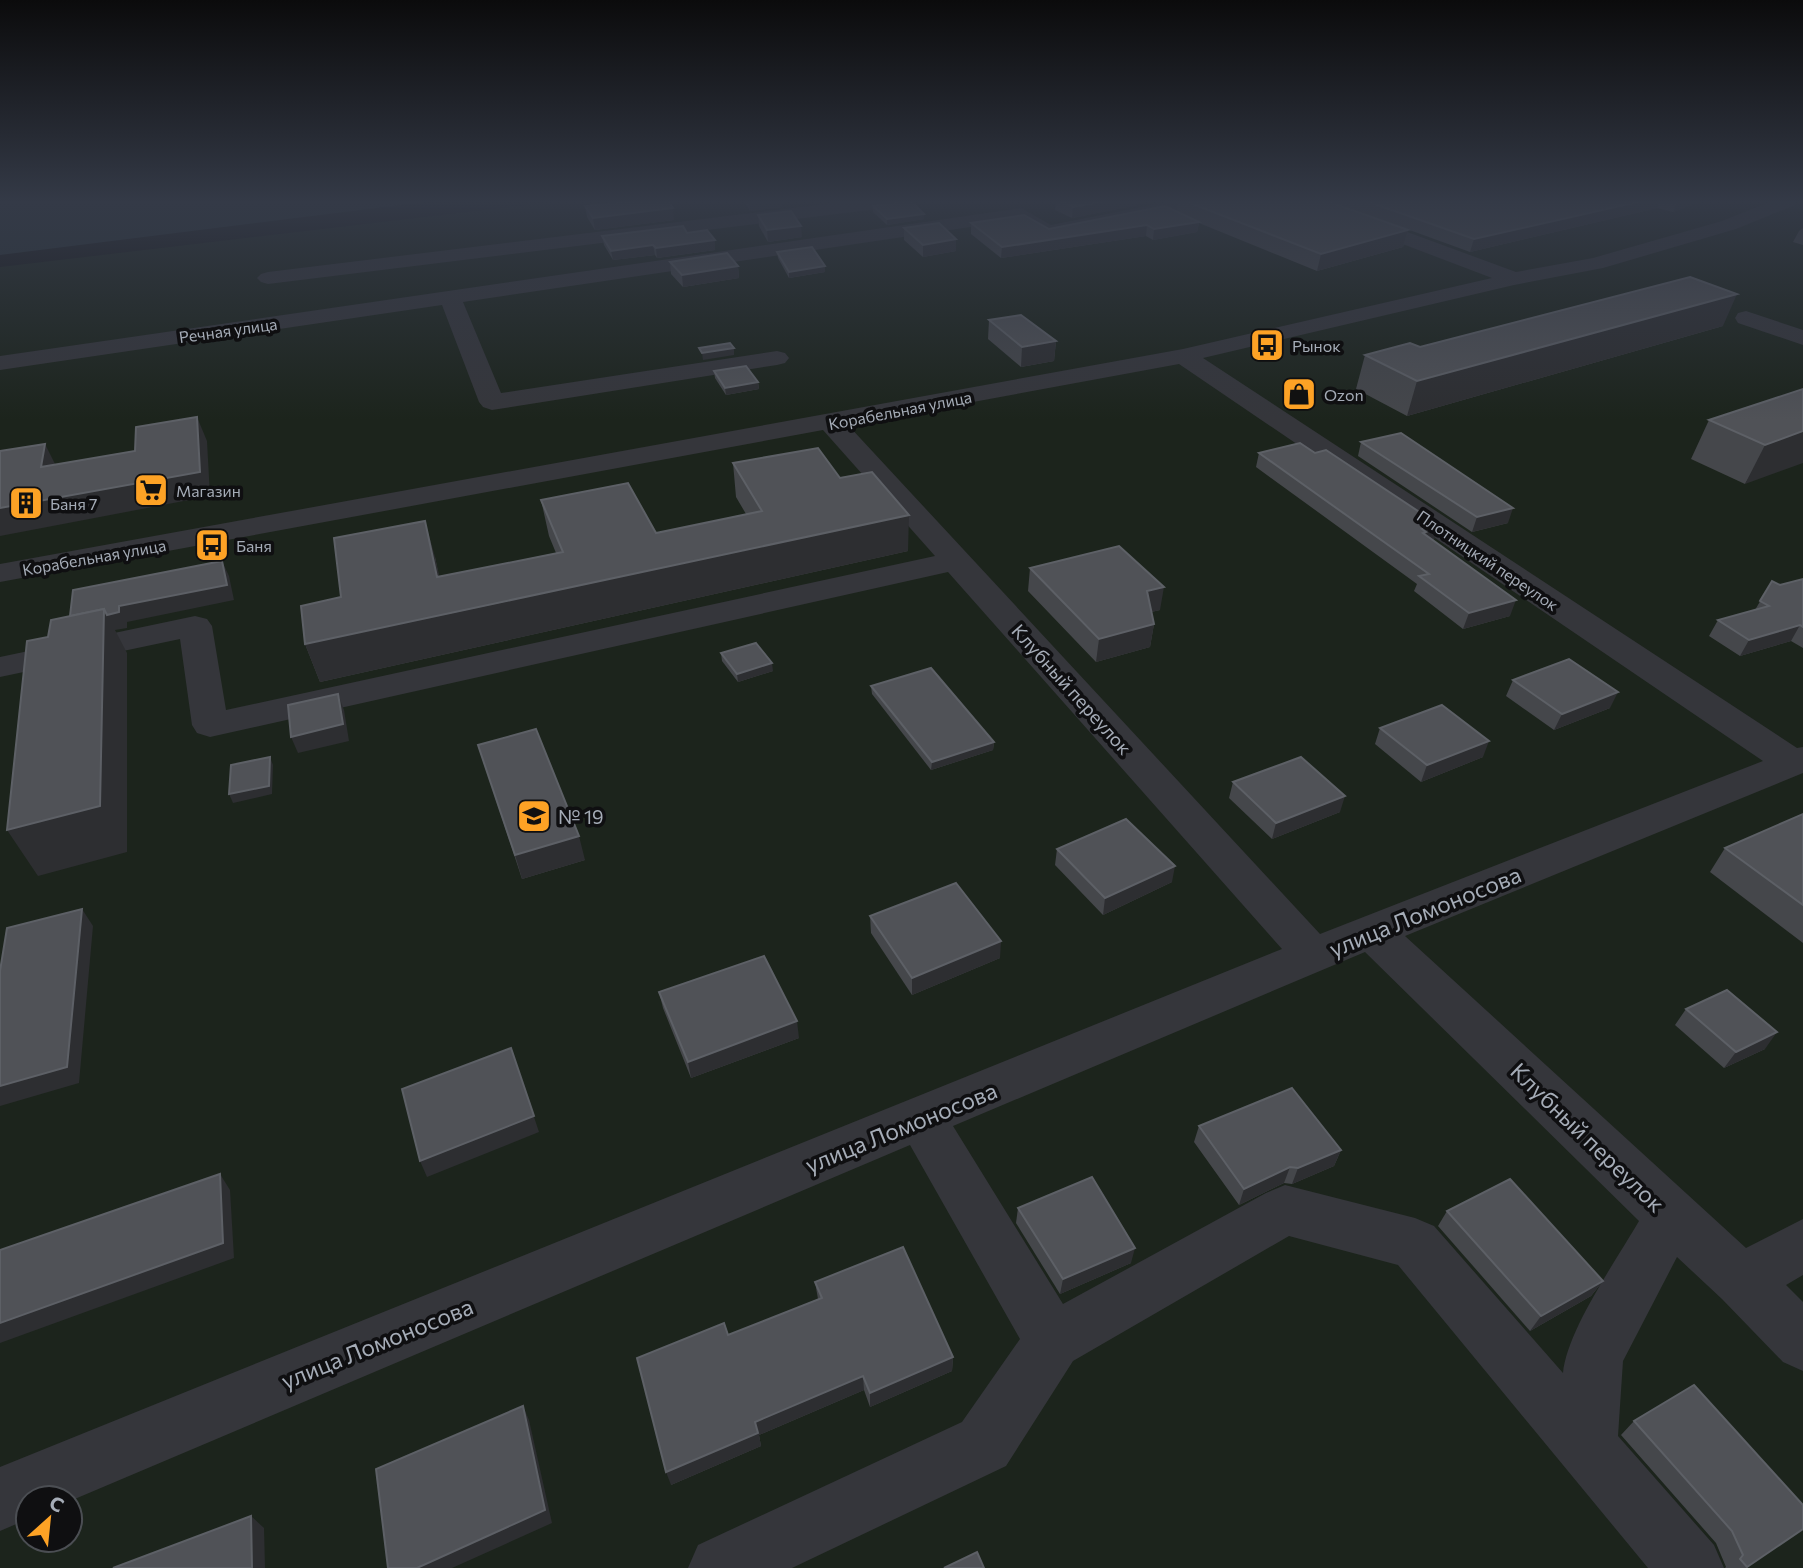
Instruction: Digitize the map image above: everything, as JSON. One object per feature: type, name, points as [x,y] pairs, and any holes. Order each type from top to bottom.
[{"type":"street","points":[[268,278],[299,274]]},
{"type":"street","name":"Речная улица","points":[[0,363],[612,274]]},
{"type":"street","points":[[1501,274],[1514,279]]},
{"type":"street","name":"Корабельная улица","points":[[2,581],[1183,356],[1540,274]]},
{"type":"street","points":[[450,298],[492,402],[778,358]]},
{"type":"street","points":[[1746,318],[1803,338]]},
{"type":"street","name":"Плотницкий переулок","points":[[1183,356],[1797,761]]},
{"type":"street","name":"Клубный переулок","points":[[831,423],[1313,956]]},
{"type":"street","points":[[0,667],[195,626],[209,725],[956,561]]},
{"type":"street","name":"улица Ломоносова","points":[[0,1499],[1313,956],[1797,761]]},
{"type":"street","name":"Клубный переулок","points":[[1372,932],[1742,1280],[1803,1342]]},
{"type":"street","points":[[921,1118],[1053,1341]]},
{"type":"street","points":[[720,1568],[984,1444],[1053,1341],[1285,1210],[1415,1244],[1691,1568]]},
{"type":"street","points":[[1587,1447],[1594,1356],[1671,1216]]},
{"type":"street","points":[[1742,1280],[1803,1245]]},
{"type":"shaded area","points":[[0,274],[1803,274],[1803,1568],[0,1568]]},
{"type":"building","points":[[1690,277],[1737,294],[1417,381],[1365,355],[1410,343],[1420,347]]},
{"type":"building","points":[[1021,315],[1056,341],[1022,347],[989,320]]},
{"type":"building","points":[[730,343],[734,348],[702,353],[699,348]]},
{"type":"building","points":[[746,366],[758,382],[725,388],[714,371]]},
{"type":"building","points":[[1803,389],[1803,431],[1765,445],[1709,420]]},
{"type":"building","points":[[197,417],[200,472],[0,508],[0,451],[45,444],[41,467],[135,451],[136,427]]},
{"type":"building","points":[[1401,433],[1513,508],[1477,517],[1361,442]]},
{"type":"building","points":[[1300,443],[1315,453],[1326,450],[1439,525],[1422,529],[1426,532],[1423,533],[1516,600],[1469,613],[1419,576],[1429,574],[1259,453]]},
{"type":"building","points":[[818,448],[840,478],[872,472],[909,515],[305,644],[301,606],[341,597],[334,538],[425,521],[437,577],[563,552],[541,500],[628,483],[656,533],[762,511],[733,463]]},
{"type":"building","points":[[1119,546],[1164,587],[1147,591],[1154,624],[1099,639],[1030,568]]},
{"type":"building","points":[[222,561],[227,585],[119,606],[119,612],[107,615],[104,609],[70,616],[73,590]]},
{"type":"building","points":[[1803,579],[1803,627],[1800,625],[1749,640],[1718,620],[1769,606],[1760,601],[1772,581],[1780,585]]},
{"type":"building","points":[[104,609],[100,806],[7,830],[27,641],[48,637],[51,620]]},
{"type":"building","points":[[756,643],[772,663],[737,674],[721,653]]},
{"type":"building","points":[[1569,659],[1618,692],[1562,714],[1513,680]]},
{"type":"building","points":[[931,668],[994,742],[932,762],[871,686]]},
{"type":"building","points":[[338,694],[343,724],[291,737],[288,705]]},
{"type":"building","points":[[1442,705],[1489,741],[1427,765],[1380,728]]},
{"type":"building","name":"№ 19","points":[[536,729],[579,836],[515,855],[478,745]]},
{"type":"building","points":[[270,757],[269,786],[229,794],[231,765]]},
{"type":"building","points":[[1301,757],[1345,796],[1276,823],[1233,782]]},
{"type":"building","points":[[1803,814],[1803,905],[1725,848]]},
{"type":"building","points":[[1126,819],[1175,866],[1105,898],[1057,849]]},
{"type":"building","points":[[956,883],[1001,941],[912,978],[870,916]]},
{"type":"building","points":[[82,909],[67,1067],[0,1086],[0,971],[7,928]]},
{"type":"building","points":[[764,956],[797,1021],[688,1062],[659,992]]},
{"type":"building","points":[[1727,990],[1777,1032],[1736,1052],[1686,1009]]},
{"type":"building","points":[[511,1048],[534,1116],[420,1161],[402,1089]]},
{"type":"building","points":[[1292,1088],[1341,1150],[1298,1168],[1290,1167],[1244,1189],[1199,1126]]},
{"type":"building","points":[[220,1174],[223,1243],[0,1323],[0,1250]]},
{"type":"building","points":[[1092,1177],[1135,1248],[1063,1279],[1018,1208]]},
{"type":"building","points":[[1510,1179],[1603,1281],[1541,1316],[1447,1211]]},
{"type":"building","points":[[903,1247],[953,1357],[870,1393],[863,1376],[755,1422],[758,1433],[666,1472],[637,1358],[724,1323],[728,1335],[822,1298],[815,1282]]},
{"type":"building","points":[[1694,1385],[1803,1505],[1803,1529],[1747,1567],[1740,1559],[1743,1555],[1732,1531],[1634,1421]]},
{"type":"building","points":[[523,1406],[545,1510],[417,1568],[388,1568],[376,1469]]},
{"type":"building","points":[[251,1516],[252,1568],[113,1568]]},
{"type":"building","points":[[977,1552],[984,1568],[944,1568]]},
{"type":"place","name":"Рынок","points":[[1267,345]]},
{"type":"place","name":"Ozon","points":[[1299,394]]},
{"type":"place","name":"Магазин","points":[[151,490]]},
{"type":"place","name":"Баня 7","points":[[26,503]]},
{"type":"place","name":"Баня","points":[[212,545]]},
{"type":"place","name":"№ 19","points":[[534,816]]}]
